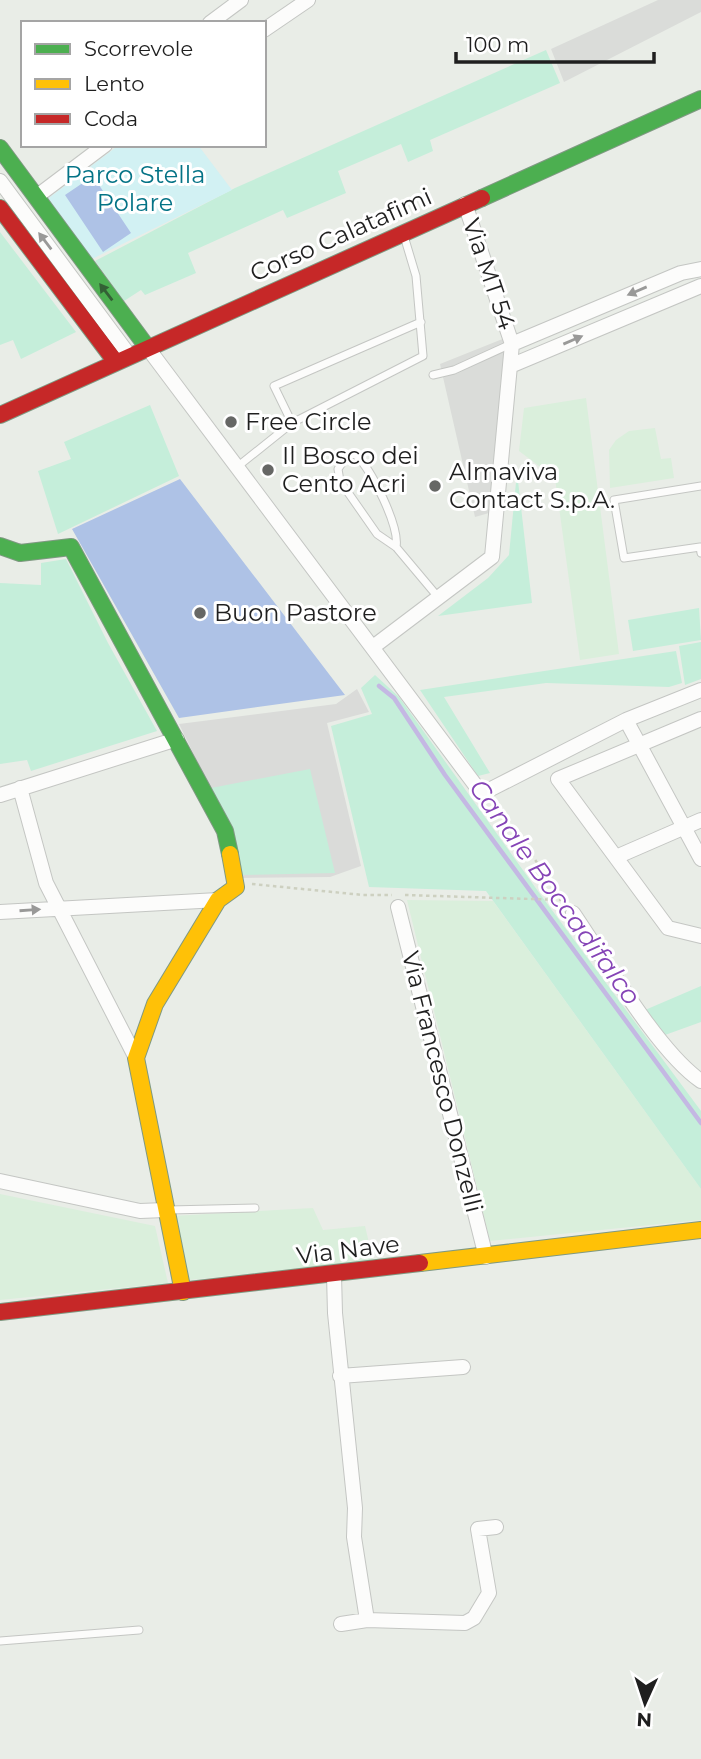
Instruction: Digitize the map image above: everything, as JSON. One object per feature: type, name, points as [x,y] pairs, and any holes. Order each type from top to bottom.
[{"type":"street","points":[[212,21],[241,0]]},
{"type":"street","points":[[266,29],[307,0]]},
{"type":"street","name":"Corso Calatafimi","points":[[0,415],[701,99]]},
{"type":"street","points":[[36,197],[102,147]]},
{"type":"street","points":[[0,148],[479,790],[487,791],[626,720],[701,690]]},
{"type":"street","points":[[0,181],[122,358]]},
{"type":"street","name":"Via MT 54","points":[[465,204],[512,344]]},
{"type":"street","points":[[0,208],[122,358]]},
{"type":"street","points":[[373,647],[492,557],[512,344],[681,273],[701,269]]},
{"type":"street","points":[[510,366],[701,286]]},
{"type":"street","points":[[0,546],[20,553],[71,547],[225,831],[236,887],[218,900],[155,1004],[136,1058]]},
{"type":"street","points":[[701,719],[558,779],[668,928],[701,936]]},
{"type":"street","points":[[626,720],[701,859]]},
{"type":"street","points":[[0,794],[177,740]]},
{"type":"street","points":[[20,788],[46,883],[136,1058],[183,1292]]},
{"type":"street","points":[[616,857],[701,820]]},
{"type":"street","points":[[0,912],[218,900]]},
{"type":"street","name":"Via Francesco Donzelli","points":[[398,907],[486,1257]]},
{"type":"street","points":[[573,913],[644,1017],[685,1068],[701,1081]]},
{"type":"street","points":[[0,1181],[141,1211],[165,1210]]},
{"type":"street","name":"Via Nave","points":[[0,1312],[701,1230]]},
{"type":"street","points":[[334,1275],[340,1376],[355,1508],[354,1537],[367,1620]]},
{"type":"street","points":[[340,1376],[463,1367]]},
{"type":"street","points":[[341,1624],[367,1620],[465,1623],[474,1618],[489,1593],[478,1529],[496,1527]]},
{"type":"lane","points":[[237,467],[292,423],[423,356],[416,276],[403,232]]},
{"type":"lane","points":[[292,423],[274,386],[421,322]]},
{"type":"lane","points":[[433,375],[454,370],[512,344]]},
{"type":"lane","points":[[396,547],[398,535],[370,474],[355,454],[348,455],[338,469],[340,481],[377,534],[396,547],[438,598]]},
{"type":"lane","points":[[701,486],[614,500],[624,558],[700,547],[701,553]]},
{"type":"lane","points":[[165,1210],[255,1208]]},
{"type":"lane","points":[[0,1640],[139,1630]]},
{"type":"path","points":[[487,791],[573,913]]},
{"type":"shaded area","points":[[658,0],[701,0],[701,12],[564,82],[551,49]]},
{"type":"shaded area","points":[[93,176],[131,233],[103,252],[65,195]]},
{"type":"shaded area","points":[[505,338],[489,513],[475,517],[440,364]]},
{"type":"shaded area","name":"Buon Pastore","points":[[180,479],[345,695],[179,718],[72,529]]},
{"type":"shaded area","points":[[357,689],[369,712],[327,723],[361,866],[330,877],[240,878],[235,839],[179,724],[336,704]]},
{"type":"green space","points":[[546,50],[560,83],[430,140],[433,151],[408,162],[401,144],[338,171],[346,193],[287,218],[283,210],[188,253],[196,273],[145,295],[141,290],[124,301],[95,261],[235,188]]},
{"type":"green space","name":"Parco Stella Polare","points":[[116,147],[200,147],[232,190],[92,259],[46,200]]},
{"type":"green space","points":[[0,232],[76,332],[21,359],[13,340],[0,345]]},
{"type":"green space","points":[[586,398],[619,654],[580,660],[555,478],[519,451],[524,408]]},
{"type":"green space","points":[[150,405],[179,476],[58,534],[38,471],[71,459],[64,442]]},
{"type":"green space","points":[[655,428],[661,459],[671,458],[674,478],[610,488],[609,450],[616,440],[629,431]]},
{"type":"green space","points":[[517,472],[532,603],[438,616],[488,578],[509,555]]},
{"type":"green space","points":[[66,559],[108,643],[157,731],[31,771],[27,760],[0,764],[0,583],[41,585],[41,563]]},
{"type":"green space","points":[[699,608],[701,640],[633,651],[628,620]]},
{"type":"green space","points":[[701,642],[701,679],[685,685],[679,646]]},
{"type":"green space","points":[[676,651],[682,683],[669,687],[546,683],[444,697],[490,773],[478,776],[420,690]]},
{"type":"green space","points":[[375,675],[399,697],[540,894],[701,1111],[701,1189],[486,891],[369,887],[331,726],[372,714],[361,688]]},
{"type":"green space","points":[[310,769],[335,873],[241,875],[211,788]]},
{"type":"green space","points":[[407,900],[493,901],[701,1189],[701,1220],[490,1241]]},
{"type":"green space","points":[[701,986],[701,1022],[665,1035],[645,1010]]},
{"type":"green space","points":[[0,1194],[155,1226],[168,1283],[0,1300]]},
{"type":"green space","points":[[313,1208],[323,1230],[365,1226],[373,1260],[189,1280],[172,1216]]},
{"type":"waterway","name":"Canale Boccadifalco","points":[[379,686],[394,698],[445,775],[701,1123]]},
{"type":"traffic: fast","points":[[482,198],[701,99]]},
{"type":"traffic: fast","points":[[0,148],[147,347]]},
{"type":"traffic: fast","points":[[0,546],[20,553],[71,547],[225,831],[230,854]]},
{"type":"traffic: slow","points":[[183,1292],[136,1058],[155,1004],[218,900],[236,887],[230,854]]},
{"type":"traffic: slow","points":[[420,1263],[701,1230]]},
{"type":"traffic: jam","points":[[0,415],[482,198]]},
{"type":"traffic: jam","points":[[0,208],[115,361]]},
{"type":"traffic: jam","points":[[0,1312],[420,1263]]},
{"type":"place","name":"Free Circle","points":[[231,422]]},
{"type":"place","name":"Il Bosco dei Cento Acri","points":[[268,470]]},
{"type":"place","name":"Almaviva Contact S.p.A.","points":[[435,486]]},
{"type":"place","name":"Buon Pastore","points":[[200,613]]}]
